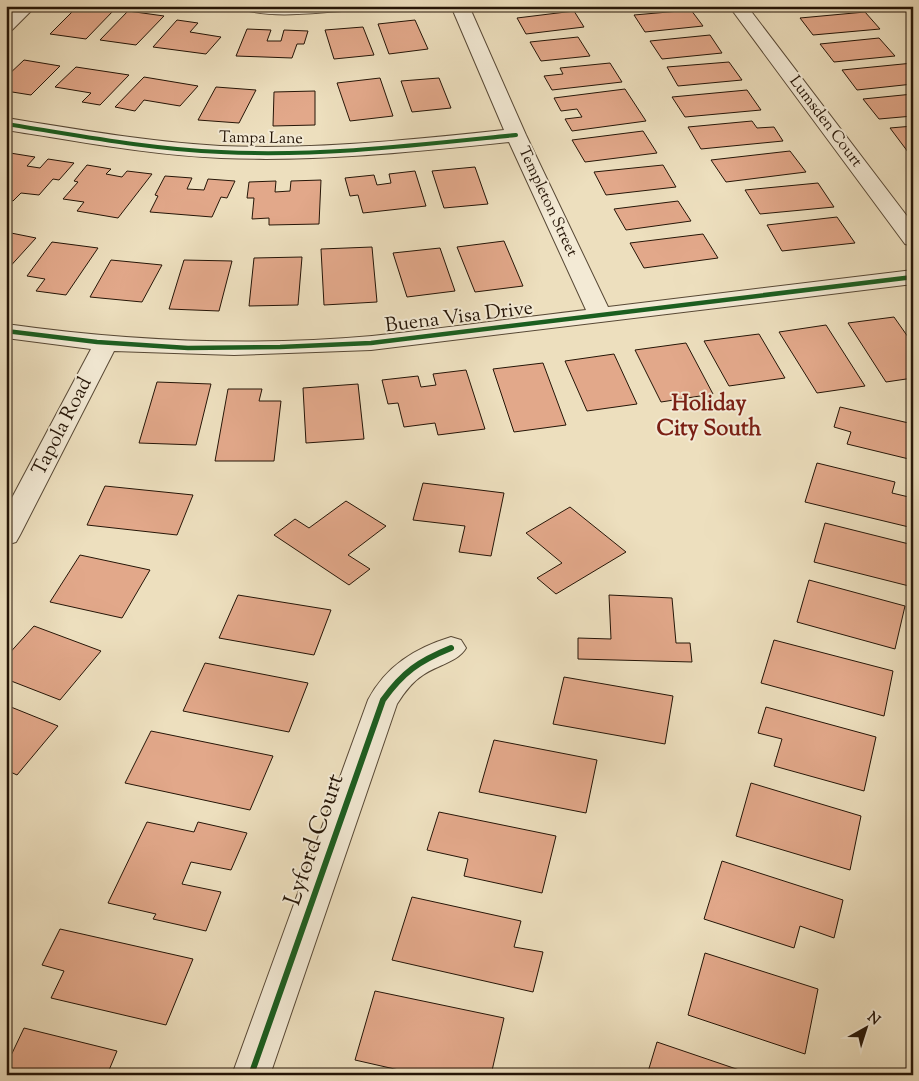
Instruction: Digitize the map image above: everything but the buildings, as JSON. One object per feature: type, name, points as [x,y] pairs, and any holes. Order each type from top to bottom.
[{"type":"street","points":[[6,26],[27,6]]},
{"type":"street","points":[[250,6],[288,9],[342,6]]},
{"type":"street","name":"Templeton Street","points":[[460,6],[516,135],[600,315]]},
{"type":"street","name":"Lumsden Court","points":[[738,6],[913,239]]},
{"type":"street","name":"Tampa Lane","points":[[6,124],[157,147],[246,153],[361,150],[516,135]]},
{"type":"street","name":"Buena Visa Drive","points":[[6,332],[105,344],[241,348],[334,346],[428,337],[913,277]]},
{"type":"street","name":"Tapola Road","points":[[6,535],[105,344]]},
{"type":"street","name":"Lyford Court","points":[[251,1075],[383,700],[396,681],[416,663],[451,648]]},
{"type":"cycle path","points":[[6,124],[167,148],[258,153],[369,149],[516,135]]},
{"type":"cycle path","points":[[6,331],[51,338],[142,346],[188,348],[325,346],[371,343],[913,277]]},
{"type":"cycle path","points":[[251,1075],[383,700],[398,680],[412,667],[451,648]]},
{"type":"district","name":"Holiday City South","points":[[709,418]]}]
